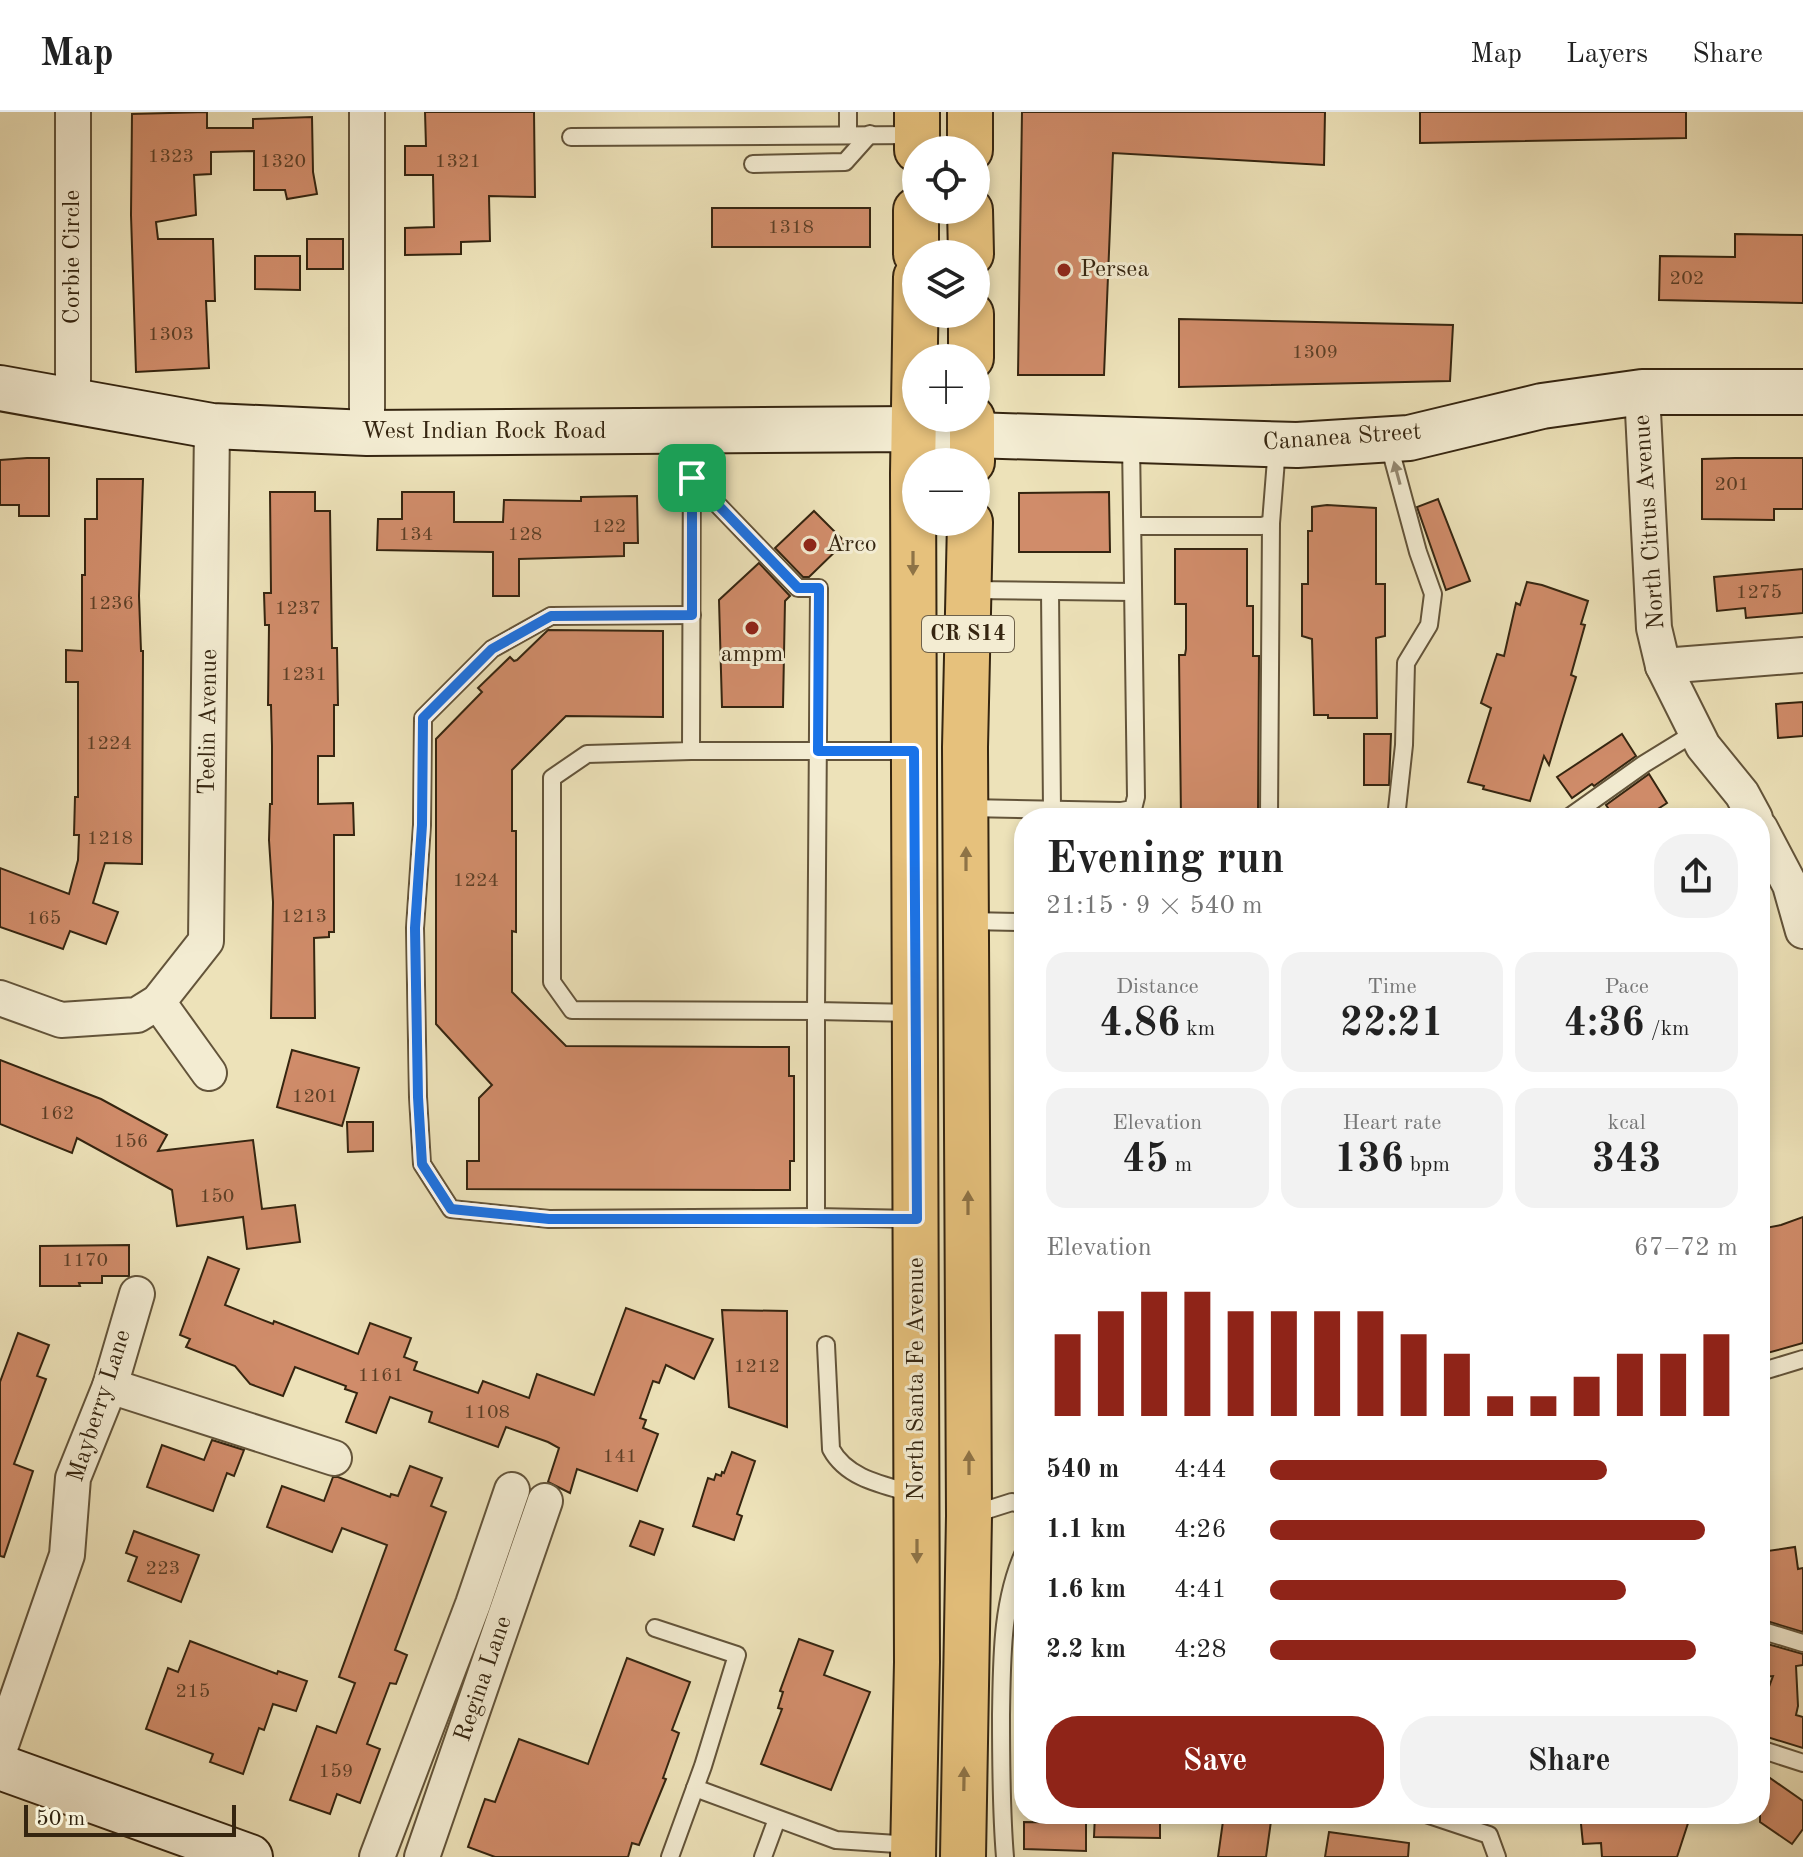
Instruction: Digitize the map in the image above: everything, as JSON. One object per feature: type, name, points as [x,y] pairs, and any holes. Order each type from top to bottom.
[{"type":"main road","points":[[970,112],[970,136]]},
{"type":"main road","name":"North Santa Fe Avenue","points":[[913,1851],[917,1495],[915,432]]},
{"type":"main road","name":"CR S14","points":[[963,1857],[969,1516],[966,808],[970,536]]},
{"type":"street","name":"Corbie Circle","points":[[73,112],[73,402]]},
{"type":"street","points":[[367,112],[367,433]]},
{"type":"street","name":"West Indian Rock Road","points":[[0,388],[212,426],[367,433],[902,429]]},
{"type":"street","name":"Cananea Street","points":[[972,438],[1277,445],[1388,440],[1409,438],[1542,406],[1642,392],[1803,392]]},
{"type":"street","name":"North Citrus Avenue","points":[[1642,392],[1654,628],[1663,666],[1703,746],[1750,808]]},
{"type":"street","name":"Teelin Avenue","points":[[158,1002],[206,941],[212,426]]},
{"type":"street","name":"West Indian Rock Road","points":[[934,432],[972,438]]},
{"type":"street","points":[[1663,666],[1803,655]]},
{"type":"street","points":[[1770,843],[1797,884],[1803,931]]},
{"type":"street","points":[[0,998],[61,1020],[137,1015],[158,1002],[209,1073]]},
{"type":"street","name":"Mayberry Lane","points":[[0,1748],[67,1555],[73,1478],[110,1386],[137,1294]]},
{"type":"street","points":[[110,1386],[334,1458]]},
{"type":"street","points":[[377,1857],[473,1604],[512,1490]]},
{"type":"street","name":"Regina Lane","points":[[422,1857],[545,1501]]},
{"type":"street","points":[[0,1767],[238,1855]]},
{"type":"lane","points":[[848,112],[848,135]]},
{"type":"lane","points":[[571,137],[917,132]]},
{"type":"lane","points":[[753,164],[845,162],[870,134]]},
{"type":"lane","points":[[691,751],[692,431]]},
{"type":"lane","points":[[1131,440],[1136,797],[1133,808]]},
{"type":"lane","points":[[1388,440],[1433,594],[1429,625],[1406,663],[1404,745],[1397,808]]},
{"type":"lane","points":[[1269,808],[1271,523],[1277,445]]},
{"type":"lane","points":[[692,478],[798,588],[819,588],[816,1217]]},
{"type":"lane","points":[[1133,526],[1262,526],[1271,523]]},
{"type":"lane","points":[[969,589],[1133,592]]},
{"type":"lane","points":[[1050,591],[1052,808]]},
{"type":"lane","points":[[692,615],[551,616],[492,649],[423,718],[422,825],[415,928],[422,1164],[451,1209],[549,1219],[917,1219]]},
{"type":"lane","points":[[1582,808],[1696,732]]},
{"type":"lane","points":[[914,751],[587,754],[552,778],[552,982],[572,1010],[916,1013]]},
{"type":"lane","points":[[966,808],[1014,809]]},
{"type":"lane","points":[[966,921],[1014,922]]},
{"type":"lane","points":[[826,1345],[831,1449],[838,1461],[868,1480],[917,1495]]},
{"type":"lane","points":[[1770,1369],[1803,1359]]},
{"type":"lane","points":[[969,1516],[1014,1502]]},
{"type":"lane","points":[[1005,1857],[1000,1800],[1002,1635],[1014,1580]]},
{"type":"lane","points":[[655,1628],[737,1655],[670,1857]]},
{"type":"lane","points":[[1770,1633],[1803,1643]]},
{"type":"lane","points":[[1770,1752],[1803,1763]]},
{"type":"lane","points":[[695,1788],[836,1840],[913,1851]]},
{"type":"lane","points":[[763,1857],[777,1819]]},
{"type":"lane","points":[[1456,1824],[1489,1835],[1497,1857]]},
{"type":"building","points":[[207,112],[207,128],[253,128],[253,119],[312,117],[313,172],[317,194],[287,199],[285,190],[254,190],[254,151],[211,152],[211,174],[194,175],[196,215],[156,222],[158,239],[213,239],[215,301],[206,301],[209,368],[136,372],[131,215],[132,114]]},
{"type":"building","points":[[425,112],[534,112],[535,197],[489,196],[490,241],[461,242],[461,254],[405,255],[405,228],[434,227],[433,175],[405,175],[405,146],[426,146]]},
{"type":"building","name":"Persea","points":[[1022,112],[1325,112],[1324,165],[1113,153],[1104,375],[1018,375]]},
{"type":"building","points":[[1420,112],[1686,112],[1686,138],[1420,143]]},
{"type":"building","points":[[712,208],[870,208],[870,247],[712,247]]},
{"type":"building","points":[[1735,234],[1803,235],[1803,303],[1659,300],[1660,256],[1735,257]]},
{"type":"building","points":[[307,239],[343,239],[343,269],[307,269]]},
{"type":"building","points":[[255,256],[300,256],[300,290],[255,289]]},
{"type":"building","name":"Persea","points":[[1179,319],[1453,325],[1450,381],[1179,387]]},
{"type":"building","points":[[49,458],[49,516],[19,516],[19,505],[0,505],[0,460]]},
{"type":"building","points":[[1803,458],[1803,509],[1774,509],[1774,520],[1702,519],[1702,459]]},
{"type":"building","points":[[97,479],[143,479],[139,596],[143,651],[142,864],[105,863],[93,903],[118,912],[106,944],[70,931],[63,949],[0,927],[0,868],[69,894],[78,860],[79,835],[74,835],[75,797],[78,797],[78,682],[66,682],[66,650],[82,651],[85,519],[97,519]]},
{"type":"building","points":[[270,492],[315,492],[315,511],[330,511],[332,648],[337,648],[338,705],[334,705],[334,756],[318,756],[318,804],[353,803],[354,835],[334,835],[334,932],[329,932],[329,937],[314,938],[315,1018],[271,1018],[273,902],[269,840],[272,746],[271,705],[268,705],[269,625],[265,625],[264,593],[271,593]]},
{"type":"building","points":[[402,492],[454,492],[454,522],[503,522],[504,500],[581,501],[581,497],[637,496],[638,543],[624,543],[624,556],[519,559],[519,596],[493,596],[493,552],[377,550],[378,519],[402,519]]},
{"type":"building","points":[[1109,492],[1110,552],[1019,552],[1019,493]]},
{"type":"building","points":[[1438,499],[1470,581],[1446,590],[1417,507]]},
{"type":"building","points":[[1312,507],[1376,508],[1376,584],[1385,584],[1385,636],[1376,638],[1377,718],[1314,715],[1312,639],[1302,636],[1302,584],[1308,584],[1308,531],[1312,531]]},
{"type":"building","name":"Arco","points":[[814,511],[845,542],[809,577],[803,577],[775,548]]},
{"type":"building","points":[[1175,549],[1247,549],[1247,606],[1253,606],[1253,656],[1259,656],[1258,808],[1181,808],[1179,655],[1185,655],[1186,649],[1186,604],[1175,604]]},
{"type":"building","name":"ampm","points":[[759,563],[790,596],[785,601],[783,707],[722,707],[719,600]]},
{"type":"building","points":[[1803,569],[1803,613],[1746,618],[1745,608],[1717,611],[1714,577]]},
{"type":"building","points":[[1527,582],[1588,601],[1581,624],[1585,625],[1571,675],[1576,677],[1549,765],[1544,756],[1530,801],[1468,782],[1491,708],[1481,703],[1497,654],[1504,656],[1516,603],[1520,605]]},
{"type":"building","points":[[548,630],[663,631],[663,717],[566,716],[512,770],[512,831],[516,831],[516,932],[512,931],[512,992],[566,1046],[789,1047],[789,1076],[794,1076],[794,1161],[790,1161],[790,1190],[467,1189],[467,1161],[479,1161],[479,1098],[492,1085],[436,1024],[436,739],[482,692],[478,688],[510,657],[517,660]]},
{"type":"building","points":[[1803,702],[1803,736],[1778,738],[1776,704]]},
{"type":"building","points":[[1364,734],[1391,734],[1389,785],[1364,785]]},
{"type":"building","points":[[1622,734],[1636,756],[1572,798],[1557,777]]},
{"type":"building","points":[[1649,774],[1667,803],[1659,808],[1608,808],[1606,805]]},
{"type":"building","points":[[292,1050],[359,1068],[342,1126],[277,1107]]},
{"type":"building","points":[[0,1060],[101,1099],[167,1135],[158,1151],[253,1140],[262,1209],[295,1205],[300,1242],[247,1249],[243,1217],[177,1226],[172,1190],[77,1138],[72,1153],[0,1124]]},
{"type":"building","points":[[347,1122],[373,1122],[373,1151],[348,1152]]},
{"type":"building","points":[[1803,1217],[1803,1343],[1770,1352],[1770,1227]]},
{"type":"building","points":[[129,1245],[129,1276],[102,1276],[102,1283],[79,1283],[80,1286],[40,1286],[40,1246]]},
{"type":"building","points":[[208,1257],[239,1269],[225,1305],[358,1354],[370,1323],[411,1338],[404,1357],[417,1362],[414,1370],[478,1393],[483,1381],[529,1398],[537,1374],[594,1395],[626,1308],[713,1339],[694,1379],[666,1365],[659,1383],[653,1381],[640,1418],[646,1420],[643,1428],[658,1434],[637,1491],[577,1469],[570,1493],[548,1482],[559,1448],[548,1442],[506,1427],[498,1447],[429,1422],[432,1412],[390,1397],[376,1433],[346,1422],[357,1393],[345,1389],[346,1386],[295,1367],[283,1396],[250,1384],[235,1366],[186,1347],[190,1339],[180,1335]]},
{"type":"building","points":[[722,1310],[787,1311],[787,1427],[729,1407]]},
{"type":"building","points":[[18,1333],[49,1345],[37,1376],[46,1379],[14,1464],[33,1471],[4,1557],[0,1556],[0,1382]]},
{"type":"building","points":[[212,1440],[244,1450],[234,1476],[227,1473],[213,1511],[147,1487],[162,1445],[204,1460]]},
{"type":"building","points":[[732,1452],[755,1461],[737,1514],[742,1516],[734,1540],[693,1526],[708,1478],[714,1480],[716,1474],[721,1476],[724,1473]]},
{"type":"building","points":[[410,1466],[442,1478],[431,1506],[446,1512],[395,1650],[407,1655],[396,1684],[390,1683],[367,1744],[380,1749],[360,1803],[337,1794],[330,1814],[290,1800],[317,1726],[336,1733],[355,1683],[339,1677],[387,1545],[342,1528],[332,1552],[267,1527],[282,1486],[324,1501],[333,1477],[338,1477],[390,1497],[391,1494],[398,1496]]},
{"type":"building","points":[[640,1521],[663,1529],[654,1555],[630,1546]]},
{"type":"building","points":[[134,1531],[199,1555],[181,1602],[128,1581],[137,1557],[126,1553]]},
{"type":"building","points":[[1795,1547],[1798,1569],[1803,1568],[1803,1632],[1770,1622],[1770,1551]]},
{"type":"building","points":[[799,1639],[833,1651],[824,1675],[870,1692],[831,1790],[761,1764],[782,1709],[778,1708],[783,1692],[780,1691]]},
{"type":"building","points":[[190,1641],[277,1674],[278,1671],[307,1681],[296,1711],[273,1704],[264,1730],[259,1728],[243,1774],[210,1762],[213,1754],[146,1729],[168,1668],[178,1672]]},
{"type":"building","points":[[1770,1645],[1803,1654],[1803,1665],[1796,1666],[1796,1715],[1803,1717],[1803,1748],[1770,1738],[1770,1684],[1773,1676],[1770,1676]]},
{"type":"building","points":[[627,1658],[690,1682],[672,1730],[679,1733],[663,1778],[666,1779],[639,1845],[632,1843],[628,1857],[495,1857],[468,1847],[485,1799],[495,1802],[519,1739],[588,1764]]},
{"type":"building","points":[[1770,1778],[1803,1801],[1803,1829],[1792,1844],[1763,1824],[1770,1824]]},
{"type":"building","points":[[1024,1824],[1086,1824],[1086,1851],[1024,1849]]},
{"type":"building","points":[[1095,1824],[1160,1824],[1160,1838],[1094,1837]]},
{"type":"building","points":[[1223,1824],[1271,1824],[1266,1857],[1218,1857]]},
{"type":"building","points":[[1581,1824],[1688,1824],[1677,1857],[1602,1857],[1601,1843],[1583,1844]]},
{"type":"building","points":[[1329,1832],[1409,1843],[1408,1857],[1325,1857]]},
{"type":"place","name":"Persea","points":[[1064,270]]},
{"type":"place","name":"Arco","points":[[810,545]]},
{"type":"place","name":"ampm","points":[[752,628]]},
{"type":"route","points":[[692,478],[798,588],[819,588],[818,751],[914,751],[917,1219],[549,1219],[451,1209],[422,1164],[415,928],[422,825],[423,718],[492,649],[551,616],[692,615],[692,478]]}]
